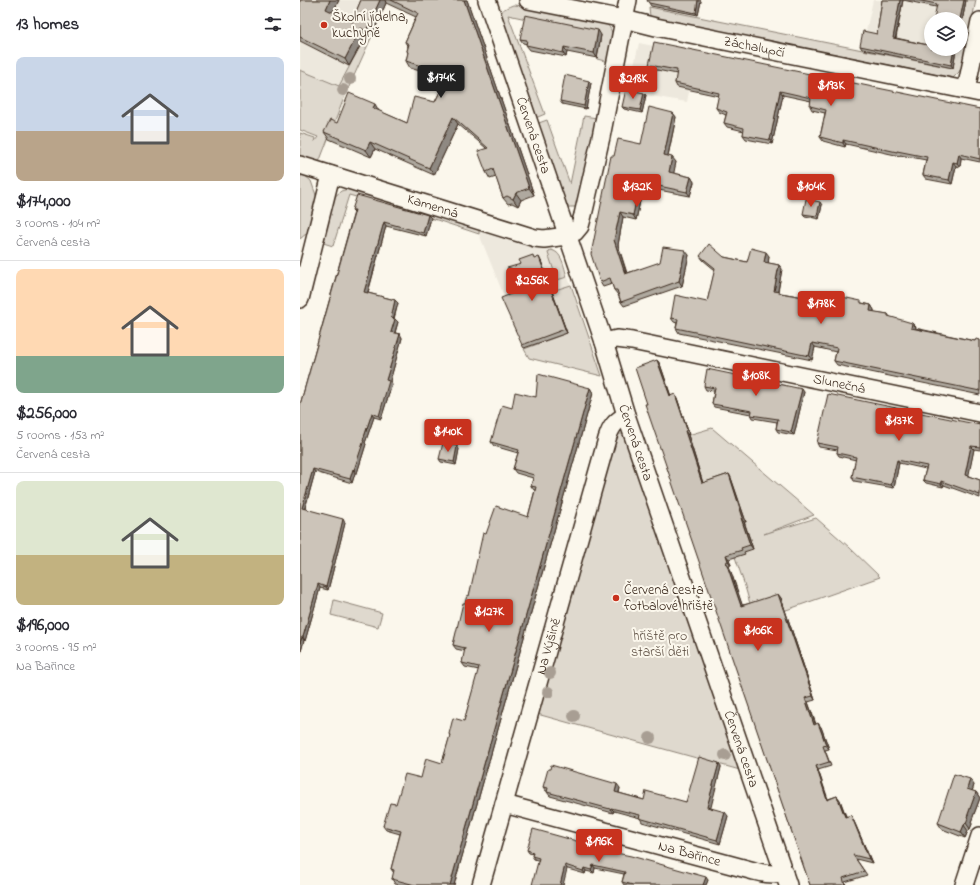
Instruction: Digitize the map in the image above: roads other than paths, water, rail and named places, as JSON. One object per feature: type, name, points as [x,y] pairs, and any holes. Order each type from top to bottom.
[{"type":"street","name":"Červená cesta","points":[[487,0],[604,342],[626,415],[786,879]]},
{"type":"street","name":"Záchalupčí","points":[[528,0],[624,19],[663,29],[973,91]]},
{"type":"street","points":[[567,236],[575,232],[580,226],[583,216],[601,137],[628,0]]},
{"type":"street","points":[[973,91],[980,21]]},
{"type":"street","name":"Kamenná","points":[[300,165],[535,238],[544,239],[567,236]]},
{"type":"street","points":[[300,299],[331,175]]},
{"type":"street","name":"Slunečná","points":[[604,342],[617,339],[632,340],[980,413]]},
{"type":"street","name":"Na Výšině","points":[[481,885],[607,439],[615,423],[626,415]]},
{"type":"street","name":"Na Bařince","points":[[504,804],[754,871],[768,874],[778,874],[786,879]]},
{"type":"street","points":[[964,885],[980,836]]},
{"type":"place","name":"Školní jídelna, kuchyně","points":[[324,25]]},
{"type":"place","name":"Červená cesta fotbalové hřiště","points":[[616,598]]},
{"type":"park label","name":"hřiště pro starší děti","points":[[660,644]]}]
